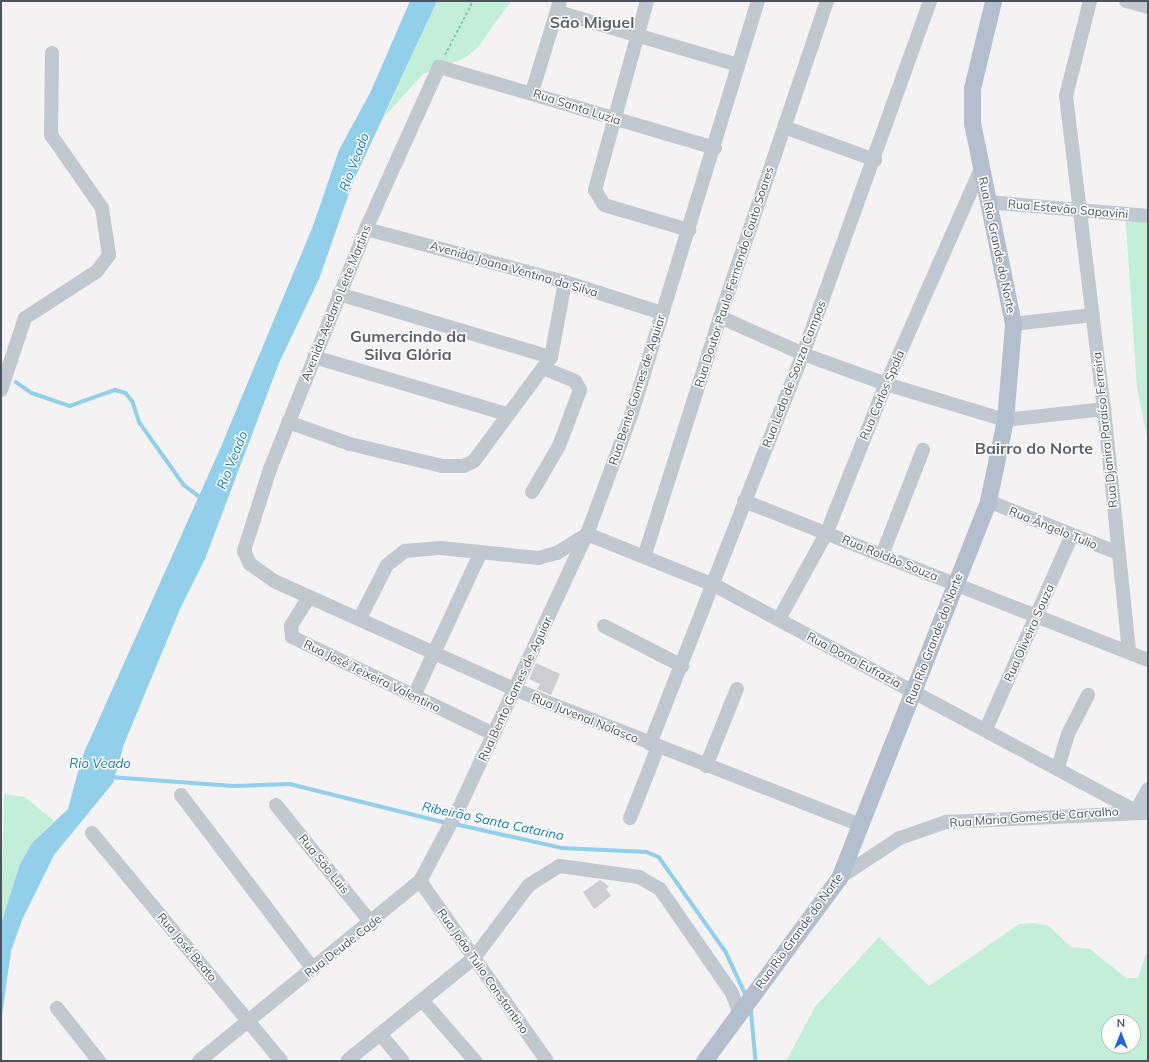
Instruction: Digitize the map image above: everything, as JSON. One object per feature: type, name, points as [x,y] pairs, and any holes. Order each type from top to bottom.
[{"type":"main road","name":"Rua Rio Grande do Norte","points":[[704,1061],[739,1011],[839,878],[914,692],[988,501],[1005,420],[1012,324],[972,122],[972,88],[994,1]]},
{"type":"street","points":[[647,1],[636,37],[616,119],[595,181],[600,201],[689,230]]},
{"type":"street","name":"Rua Bento Gomes de Aguiar","points":[[459,808],[516,690],[587,534],[631,416],[662,313],[715,148],[738,65],[758,1]]},
{"type":"street","name":"Rua Doutor Paulo Fernando Couto Soares","points":[[645,554],[720,317],[827,1]]},
{"type":"street","name":"Rua Leda de Souza Campos","points":[[630,818],[682,666],[714,585],[744,501],[803,354],[875,160],[930,1]]},
{"type":"street","name":"Rua Djanira Paraíso Ferreira","points":[[1090,1],[1066,96],[1104,408],[1129,651]]},
{"type":"street","points":[[1126,1],[1148,7]]},
{"type":"street","points":[[532,92],[559,6],[636,37],[738,65]]},
{"type":"street","points":[[1,390],[25,318],[97,271],[109,255],[102,208],[51,135],[52,53]]},
{"type":"street","name":"Rua Santa Luzia","points":[[439,67],[532,92],[616,119],[715,148]]},
{"type":"street","name":"Avenida Aedano Leite Martins","points":[[244,542],[288,422],[366,229],[439,67]]},
{"type":"street","points":[[784,127],[875,160]]},
{"type":"street","name":"Rua Carlos Spala","points":[[779,619],[827,532],[886,384],[981,169]]},
{"type":"street","name":"Rua Estevão Sapavini","points":[[988,202],[1148,216]]},
{"type":"street","name":"Avenida Joana Ventina da Silva","points":[[366,229],[565,282],[662,313]]},
{"type":"street","points":[[288,422],[350,444],[453,466],[474,461],[483,452],[506,414],[548,363],[565,282]]},
{"type":"street","points":[[340,294],[548,363],[575,381],[580,390],[559,446],[532,492]]},
{"type":"street","points":[[1012,324],[1092,315]]},
{"type":"street","points":[[720,317],[803,354],[886,384],[1005,420],[1104,408]]},
{"type":"street","points":[[314,357],[506,414]]},
{"type":"street","points":[[882,556],[924,450]]},
{"type":"street","name":"Rua Roldão Souza","points":[[744,501],[827,532],[882,556],[1129,651],[1148,660]]},
{"type":"street","name":"Rua Ângelo Tulio","points":[[988,501],[1118,554]]},
{"type":"street","points":[[360,618],[382,574],[400,554],[427,548],[480,554],[538,558],[557,553],[587,534]]},
{"type":"street","name":"Rua Dona Eufrazia","points":[[587,534],[645,554],[714,585],[1142,812]]},
{"type":"street","name":"Rua Oliveira Souza","points":[[986,729],[1072,536]]},
{"type":"street","name":"Rua Juvenal Nolasco","points":[[244,542],[250,564],[274,581],[360,618],[516,690],[654,746],[861,825]]},
{"type":"street","points":[[414,696],[480,554]]},
{"type":"street","name":"Rua José Teixeira Valentino","points":[[309,597],[291,626],[292,638],[494,734]]},
{"type":"street","points":[[604,626],[682,666]]},
{"type":"street","points":[[706,766],[737,689]]},
{"type":"street","points":[[1058,767],[1068,734],[1088,695]]},
{"type":"street","points":[[1142,812],[1148,789]]},
{"type":"street","points":[[181,795],[313,969]]},
{"type":"street","name":"Rua São Luis","points":[[276,805],[372,924]]},
{"type":"street","name":"Rua Deude Cade","points":[[199,1061],[313,969],[372,924],[420,882],[459,808]]},
{"type":"street","name":"Rua Maria Gomes de Carvalho","points":[[839,878],[923,828],[976,819],[1142,812]]},
{"type":"street","name":"Rua José Beato","points":[[92,833],[281,1061]]},
{"type":"street","points":[[348,1060],[474,958],[530,885],[549,870],[574,866],[630,875],[660,889],[732,993],[739,1011]]},
{"type":"street","name":"Rua João Tulio Constantino","points":[[420,882],[547,1061]]},
{"type":"street","points":[[422,1000],[476,1061]]},
{"type":"street","points":[[56,1008],[99,1061]]},
{"type":"street","points":[[380,1034],[403,1061]]},
{"type":"path","points":[[439,67],[473,1]]},
{"type":"green space","points":[[437,1],[511,1],[478,47],[465,58],[423,74],[384,117]]},
{"type":"green space","points":[[1125,210],[1148,214],[1148,442],[1137,388]]},
{"type":"green space","points":[[4,794],[25,797],[54,821],[32,843],[20,864],[1,924]]},
{"type":"green space","points":[[1034,923],[1049,926],[1071,947],[1090,949],[1126,978],[1138,978],[1148,948],[1148,1061],[786,1061],[815,1007],[879,937],[929,986],[1019,924]]},
{"type":"water","name":"Rio Veado","points":[[410,1],[437,1],[353,182],[319,279],[279,363],[205,559],[180,609],[124,744],[113,783],[54,855],[22,920],[11,951],[1,1023],[1,924],[20,864],[32,843],[68,809],[82,757],[220,449],[313,226],[339,150],[371,91]]},
{"type":"building","points":[[536,663],[560,674],[551,695],[537,689],[540,684],[529,679]]},
{"type":"building","points":[[600,880],[609,886],[606,889],[611,896],[594,909],[583,892]]},
{"type":"waterway","points":[[16,382],[32,393],[70,406],[115,390],[126,393],[133,402],[140,423],[184,485],[201,498]]},
{"type":"waterway","name":"Ribeirão Santa Catarina","points":[[110,777],[234,786],[290,784],[447,823]]},
{"type":"waterway","name":"Ribeirão Santa Catarina","points":[[455,824],[562,848],[647,852],[659,857],[726,952],[746,995]]},
{"type":"waterway","name":"Ribeirão Santa Catarina","points":[[751,1007],[756,1061]]},
{"type":"district","name":"São Miguel","points":[[592,22]]},
{"type":"district","name":"Gumercindo da Silva Glória","points":[[408,345]]},
{"type":"district","name":"Bairro do Norte","points":[[1034,448]]}]
